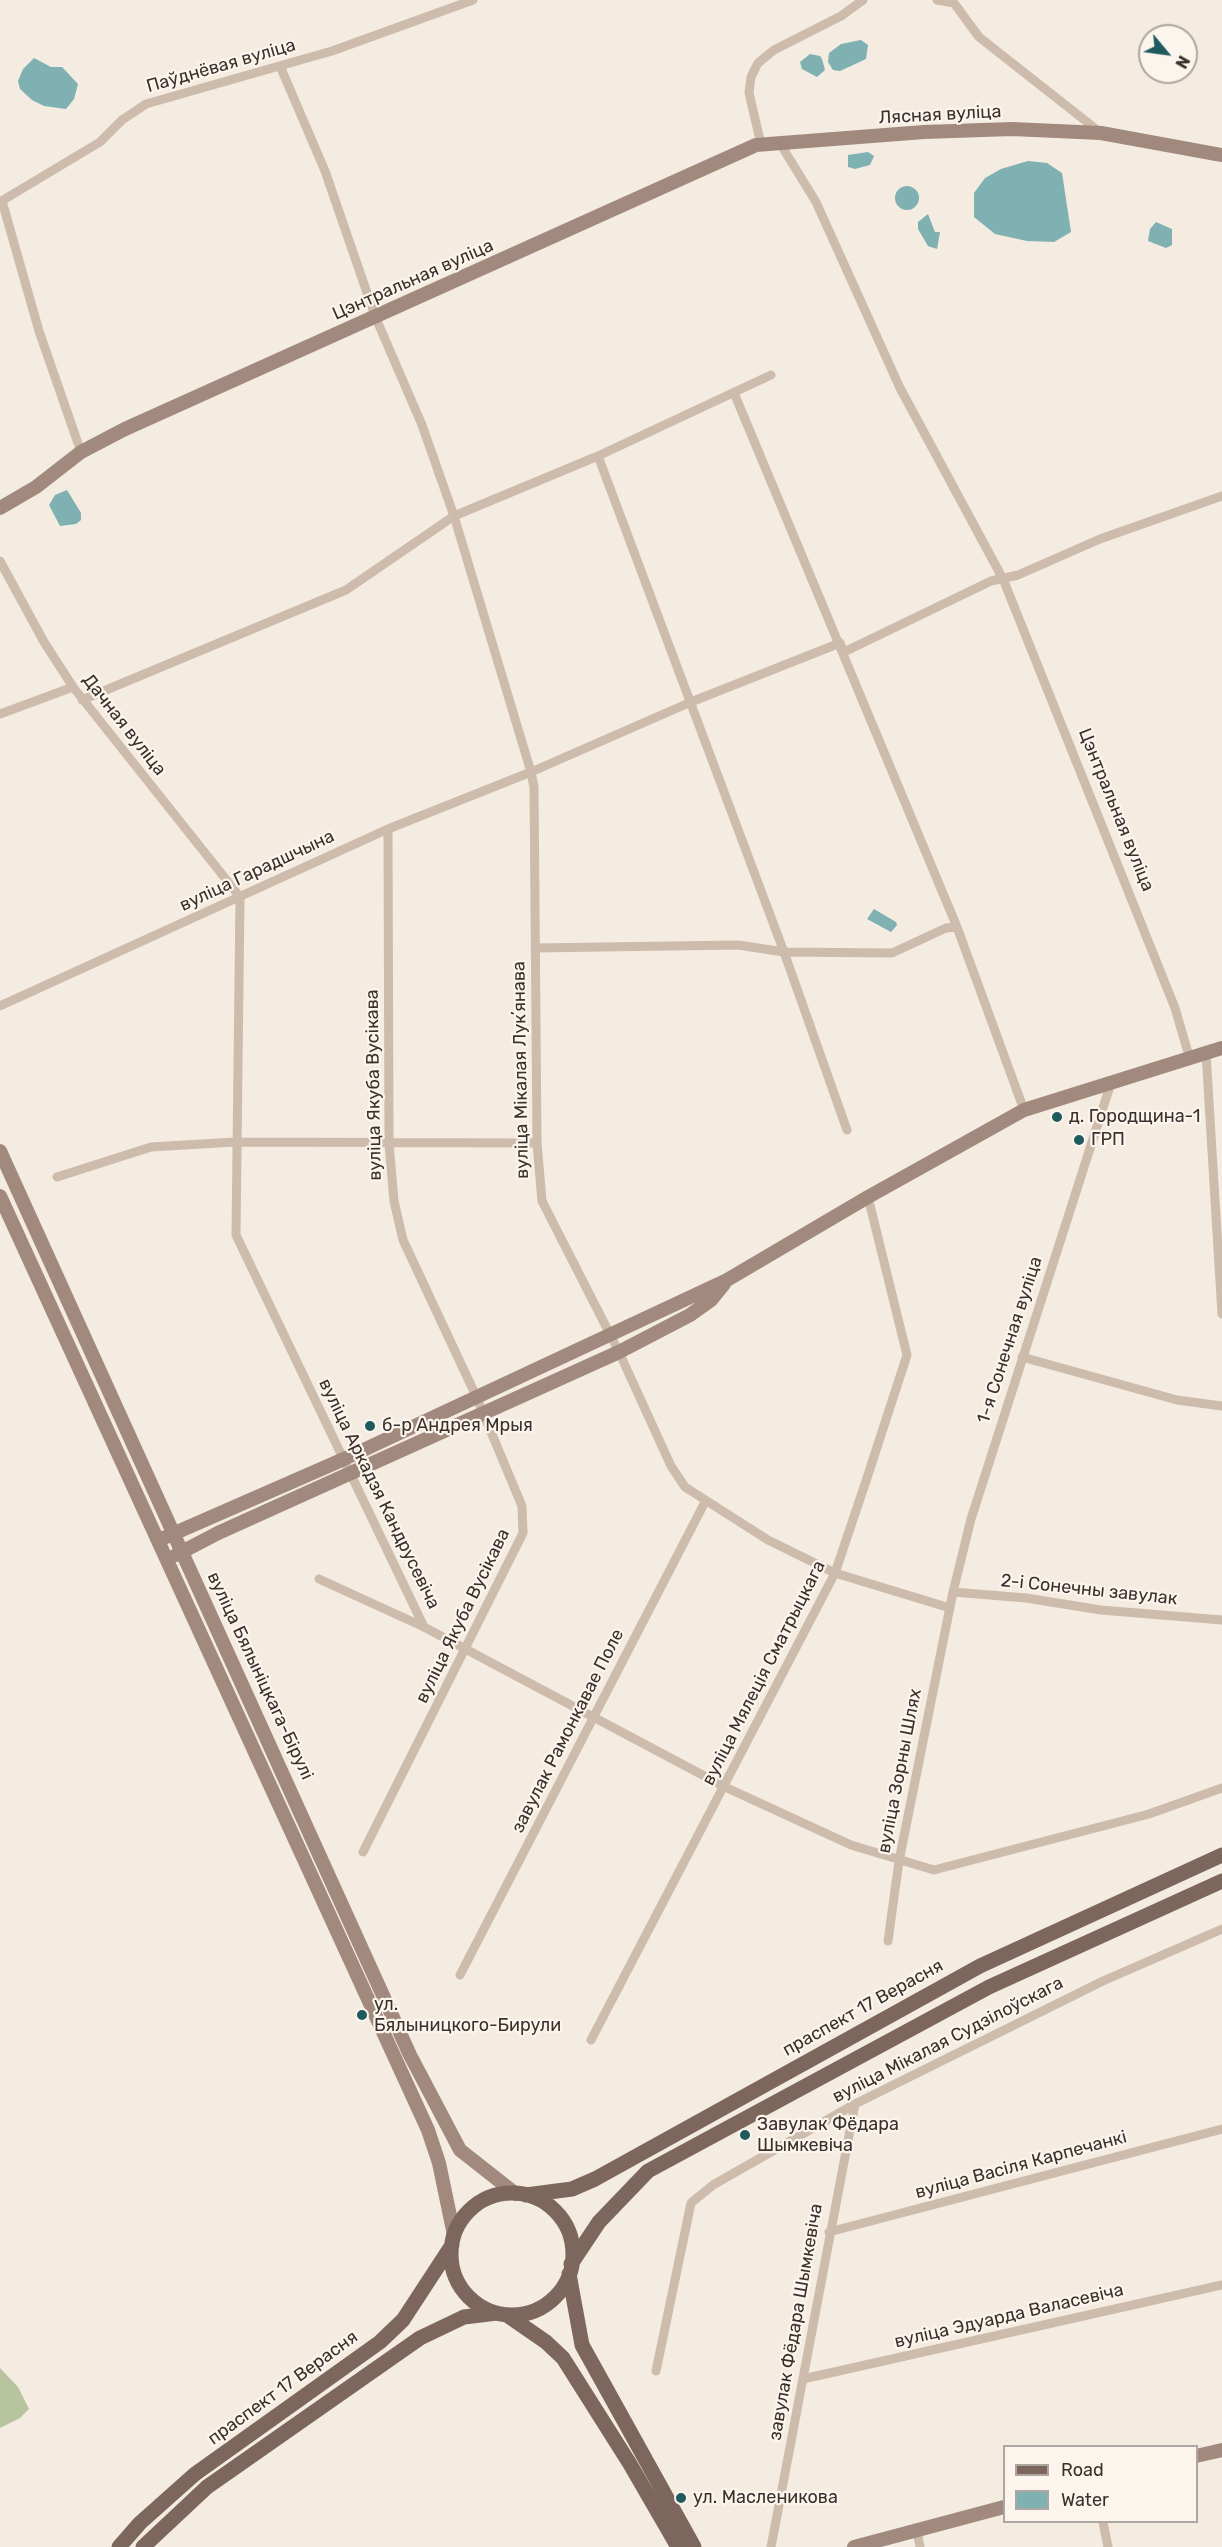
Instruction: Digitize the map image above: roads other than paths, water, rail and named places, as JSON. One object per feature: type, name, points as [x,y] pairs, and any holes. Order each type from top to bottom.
[{"type":"main road","name":"Лясная вуліца","points":[[781,145],[811,140],[1012,129],[1101,134],[1222,155]]},
{"type":"main road","name":"Цэнтральная вуліца","points":[[0,508],[36,487],[81,452],[125,429],[761,144],[781,145]]},
{"type":"main road","points":[[159,1540],[344,1459],[727,1280],[868,1197],[1024,1110],[1190,1056],[1222,1048]]},
{"type":"main road","name":"вуліца Бялыніцкага-Бірулі","points":[[0,1151],[426,2087],[460,2150],[521,2195]]},
{"type":"main road","name":"вуліца Бялыніцкага-Бірулі","points":[[0,1196],[428,2130],[439,2163],[453,2240]]},
{"type":"main road","points":[[167,1559],[483,1412],[619,1352],[690,1315],[711,1300],[727,1280]]},
{"type":"main road","name":"праспект 17 Верасня","points":[[521,2195],[572,2189],[595,2179],[980,1966],[1222,1855]]},
{"type":"main road","points":[[502,2314],[526,2313],[545,2305],[560,2292],[570,2269],[599,2222],[648,2171],[989,1987],[1222,1881]]},
{"type":"main road","points":[[678,2547],[630,2464],[563,2358],[546,2342],[502,2314],[478,2305],[464,2292],[452,2265],[453,2240],[464,2217],[478,2204],[497,2195],[521,2195],[553,2210],[565,2225],[571,2244],[570,2269],[582,2345],[694,2547]]},
{"type":"main road","name":"праспект 17 Верасня","points":[[119,2547],[140,2523],[195,2474],[380,2342],[403,2320],[453,2240]]},
{"type":"main road","name":"праспект 17 Верасня","points":[[143,2547],[207,2487],[420,2338],[464,2317],[502,2314]]},
{"type":"main road","points":[[1198,2456],[1222,2450]]},
{"type":"main road","points":[[854,2547],[1003,2508]]},
{"type":"street","name":"Паўднёвая вуліца","points":[[1,202],[100,142],[122,120],[140,107],[332,51],[472,0]]},
{"type":"street","points":[[761,144],[749,93],[751,77],[758,63],[768,53],[841,16],[861,0]]},
{"type":"street","points":[[937,0],[958,1]]},
{"type":"street","name":"Лясная вуліца","points":[[958,1],[979,37],[1101,134]]},
{"type":"street","name":"вуліца Мікалая Лукʼянава","points":[[280,66],[325,171],[375,316],[422,425],[454,516],[531,772],[534,787],[537,1143],[542,1201],[619,1352],[671,1466],[685,1487],[705,1502],[768,1540],[835,1574],[950,1608]]},
{"type":"street","name":"Цэнтральная вуліца","points":[[781,145],[816,202],[900,388],[1003,579],[1175,1008],[1190,1056]]},
{"type":"street","points":[[1,202],[39,331],[81,452]]},
{"type":"street","points":[[82,700],[346,590],[454,516],[598,456],[771,375]]},
{"type":"street","points":[[734,393],[957,927],[1024,1110]]},
{"type":"street","points":[[598,456],[784,952],[847,1130]]},
{"type":"street","points":[[531,772],[691,702],[842,648],[991,581],[1003,579],[1222,496]]},
{"type":"street","name":"Дачная вуліца","points":[[0,561],[44,642],[82,700],[240,897]]},
{"type":"street","points":[[0,714],[73,687]]},
{"type":"street","name":"вуліца Гарадшчына","points":[[0,1006],[388,829],[531,772]]},
{"type":"street","name":"вуліца Якуба Вусікава","points":[[363,1852],[524,1533],[522,1506],[476,1396],[403,1240],[394,1201],[389,1143],[388,829]]},
{"type":"street","name":"вуліца Аркадзя Кандрусевіча","points":[[240,897],[235,1142],[236,1235],[424,1626],[725,1787],[851,1845],[899,1861]]},
{"type":"street","points":[[535,948],[738,945],[784,952],[892,953],[946,928],[957,927]]},
{"type":"street","points":[[1206,1053],[1222,1314]]},
{"type":"street","name":"1-я Сонечная вуліца","points":[[950,1608],[983,1475],[1111,1083]]},
{"type":"street","points":[[57,1177],[151,1147],[235,1142],[537,1143]]},
{"type":"street","name":"вуліца Мялеція Сматрыцкага","points":[[591,2040],[835,1574],[907,1355],[868,1197]]},
{"type":"street","points":[[1022,1357],[1177,1400],[1222,1406]]},
{"type":"street","name":"завулак Рамонкавае Поле","points":[[460,1975],[705,1502]]},
{"type":"street","points":[[319,1579],[424,1626]]},
{"type":"street","name":"2-і Сонечны завулак","points":[[953,1592],[1026,1598],[1101,1610],[1222,1620]]},
{"type":"street","name":"вуліца Зорны Шлях","points":[[888,1941],[899,1861],[950,1608]]},
{"type":"street","points":[[899,1861],[934,1870],[1149,1814],[1222,1788]]},
{"type":"street","name":"вуліца Мікалая Судзілоўскага","points":[[656,2371],[691,2203],[713,2185],[855,2104],[1103,1981],[1222,1929]]},
{"type":"street","name":"завулак Фёдара Шымкевіча","points":[[771,2547],[855,2104]]},
{"type":"street","name":"вуліца Васіля Карпечанкі","points":[[829,2232],[1222,2129]]},
{"type":"street","name":"вуліца Эдуарда Валасевіча","points":[[803,2379],[1222,2285]]},
{"type":"street","points":[[1104,2523],[1108,2547]]},
{"type":"street","points":[[917,2531],[920,2547]]},
{"type":"water","points":[[861,40],[868,45],[866,59],[840,71],[833,70],[828,62],[829,53],[841,44]]},
{"type":"water","points":[[810,54],[820,56],[822,59],[825,70],[817,77],[802,69],[800,62]]},
{"type":"water","points":[[34,58],[51,67],[62,67],[78,84],[74,99],[66,109],[44,106],[32,100],[20,89],[18,81],[23,69]]},
{"type":"water","points":[[868,152],[874,156],[870,165],[855,169],[848,167],[848,155]]},
{"type":"water","points":[[1028,161],[1047,163],[1062,173],[1071,232],[1054,242],[1027,241],[995,234],[974,217],[974,193],[985,178],[1001,169]]},
{"type":"water","points":[[907,186],[915,190],[919,198],[915,206],[907,210],[899,206],[895,198],[899,190]]},
{"type":"water","points":[[928,214],[935,232],[940,232],[937,249],[928,246],[918,229],[918,222]]},
{"type":"water","points":[[1156,222],[1172,229],[1172,245],[1166,248],[1148,241],[1150,229]]},
{"type":"water","points":[[67,490],[81,513],[81,520],[76,524],[60,526],[49,505],[55,495]]},
{"type":"water","points":[[874,909],[896,922],[897,925],[891,932],[867,919]]},
{"type":"place","name":"д. Городщина-1","points":[[1057,1117]]},
{"type":"place","name":"ГРП","points":[[1079,1140]]},
{"type":"place","name":"б-р Андрея Мрыя","points":[[370,1426]]},
{"type":"place","name":"ул. Бялыницкого-Бирули","points":[[362,2015]]},
{"type":"place","name":"Завулак Фёдара Шымкевіча","points":[[745,2135]]},
{"type":"place","name":"ул. Масленикова","points":[[681,2498]]}]
